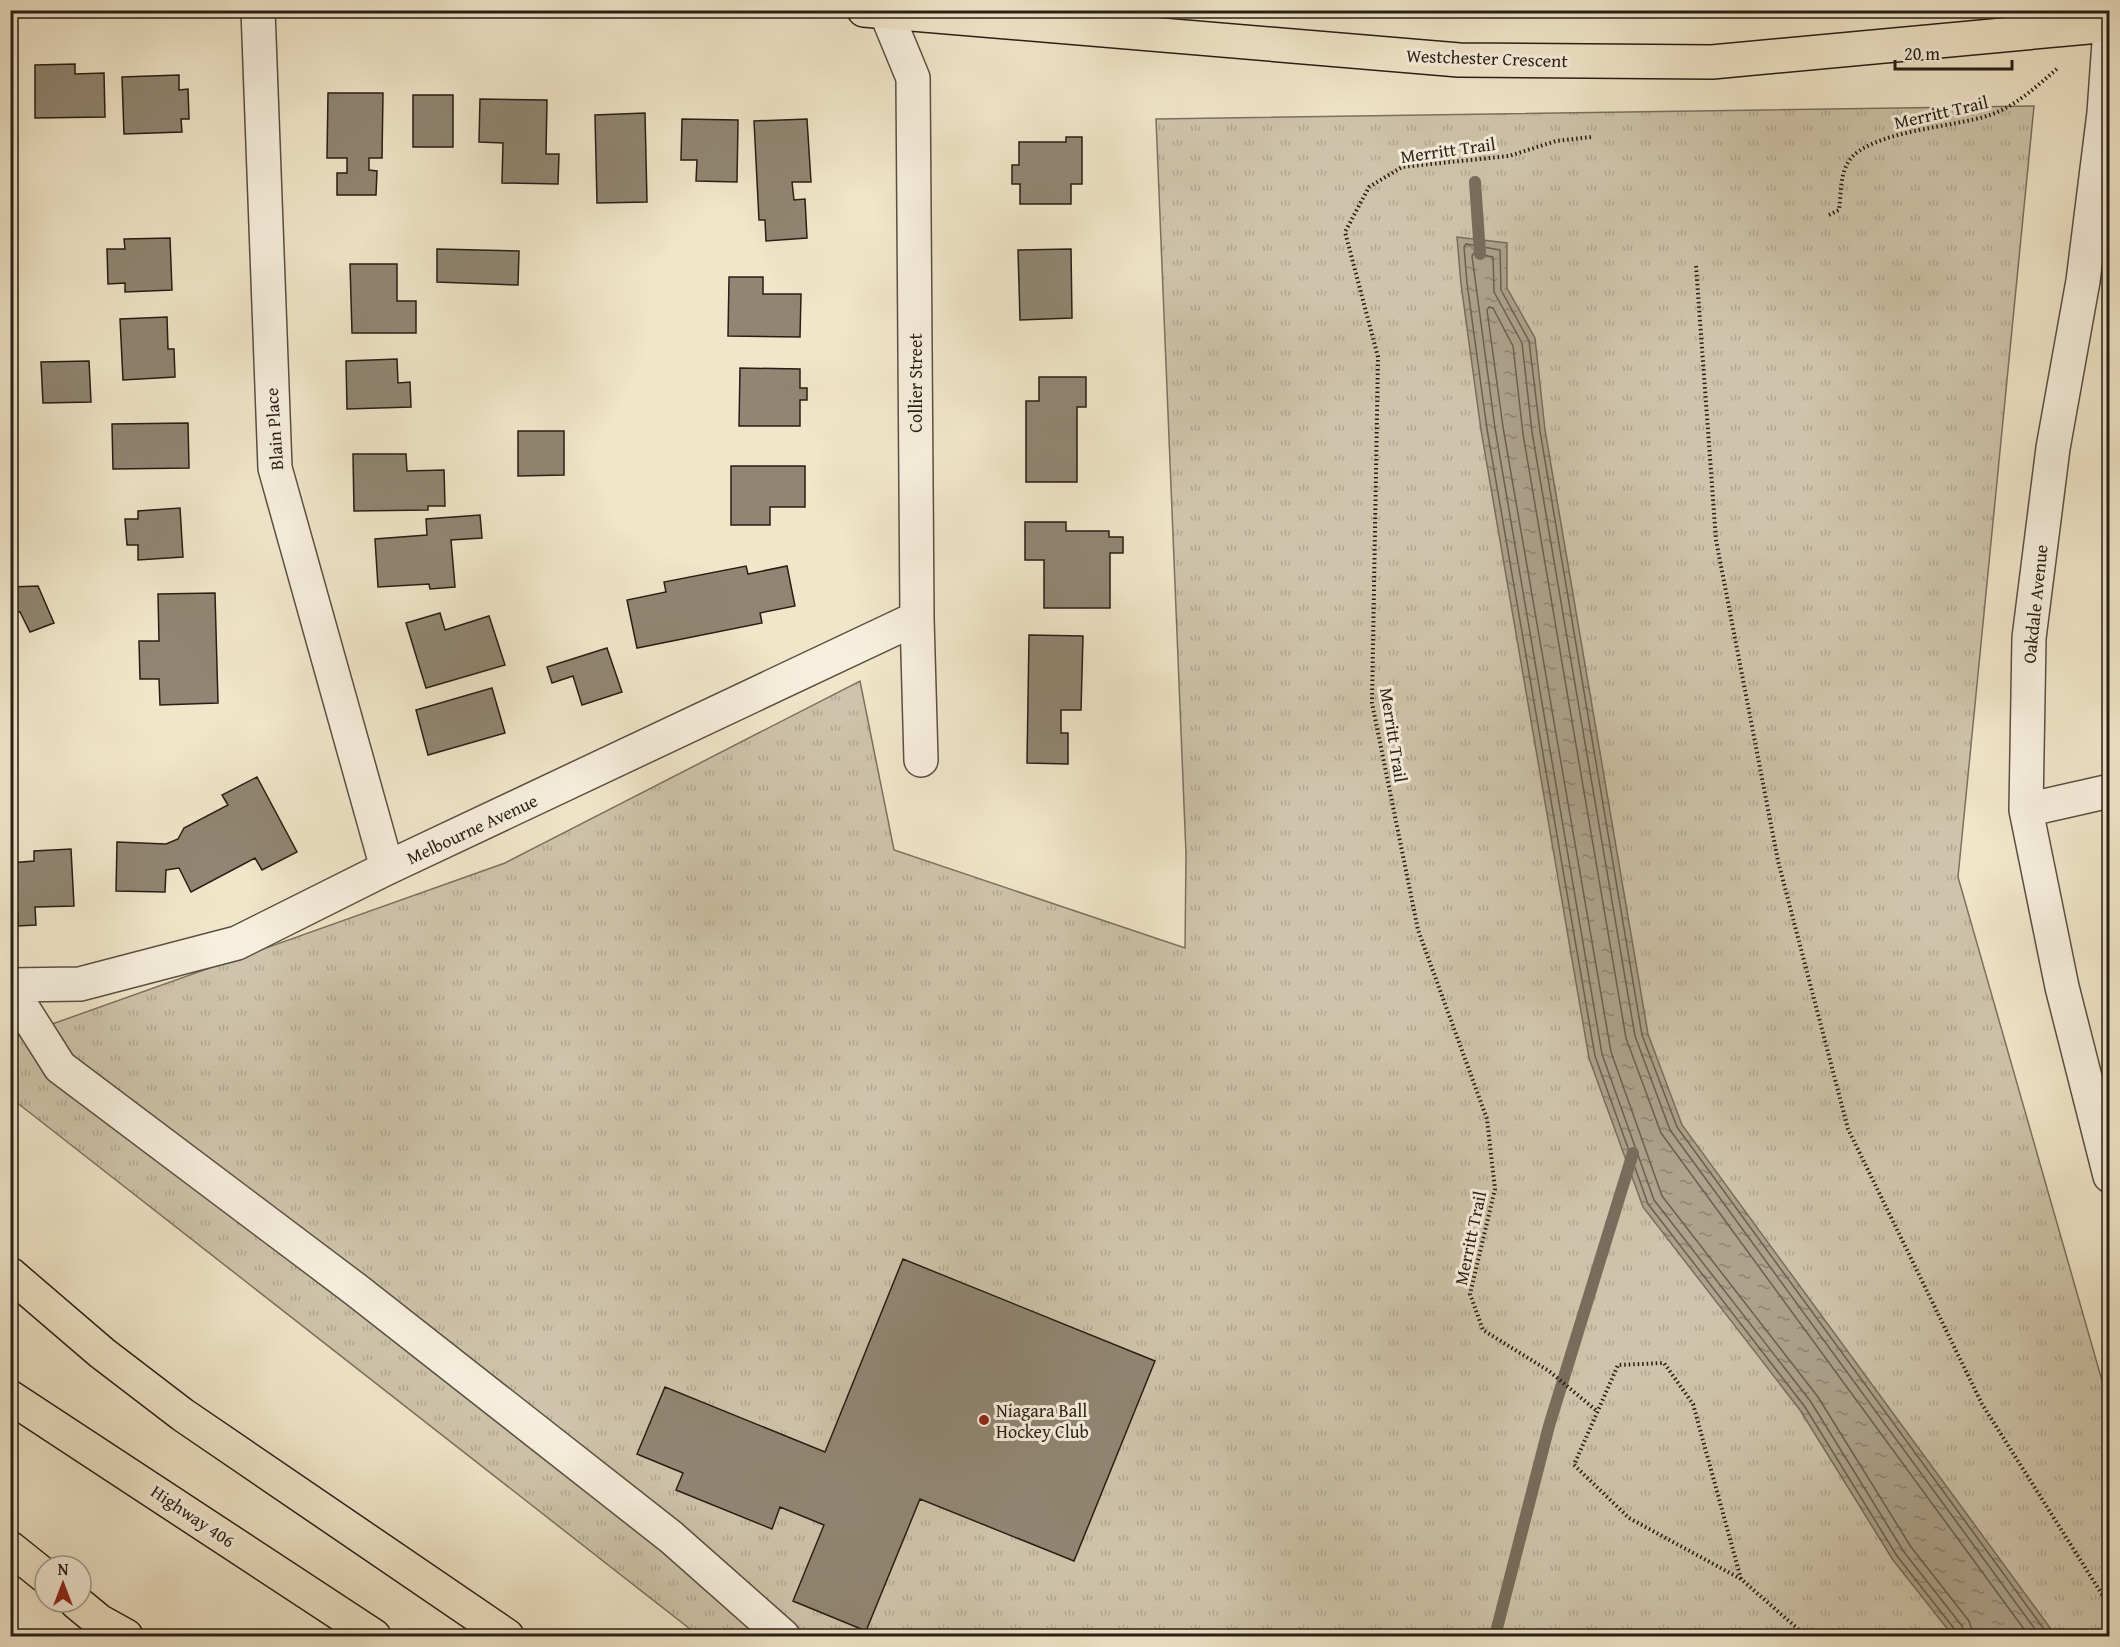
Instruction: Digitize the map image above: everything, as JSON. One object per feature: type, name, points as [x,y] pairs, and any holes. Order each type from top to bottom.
[{"type":"main road","name":"Westchester Crescent","points":[[878,11],[1447,59],[1494,60],[1712,62],[2109,26]]},
{"type":"main road","points":[[10,1274],[102,1353],[183,1415],[507,1636]]},
{"type":"main road","name":"Highway 406","points":[[10,1397],[374,1636]]},
{"type":"main road","points":[[10,1548],[33,1566]]},
{"type":"main road","points":[[10,1571],[33,1584]]},
{"type":"street","name":"Blain Place","points":[[258,10],[275,468],[387,868]]},
{"type":"street","name":"Oakdale Avenue","points":[[2107,10],[2109,26],[2104,113],[2084,281],[2053,448],[2029,638],[2026,810],[2062,987],[2109,1176]]},
{"type":"street","name":"Collier Street","points":[[878,11],[913,78],[917,618],[921,760]]},
{"type":"street","name":"Melbourne Avenue","points":[[10,986],[80,984],[237,943],[387,868],[917,618]]},
{"type":"street","points":[[2026,810],[2109,791]]},
{"type":"street","points":[[10,986],[60,1067],[355,1289],[662,1530],[783,1636]]},
{"type":"path","name":"Merritt Trail","points":[[1829,215],[1839,210],[1843,176],[1848,162],[1857,150],[1887,138],[1989,116],[2004,110],[2030,91]]},
{"type":"path","name":"Merritt Trail","points":[[1591,137],[1556,141],[1509,156],[1402,167],[1369,187],[1345,232],[1378,357],[1372,703],[1418,930],[1487,1119],[1496,1189],[1470,1294],[1483,1330],[1549,1371],[1598,1412]]},
{"type":"path","points":[[1696,266],[1716,540],[1778,861],[1848,1129],[1982,1404],[2109,1607]]},
{"type":"path","points":[[1741,1579],[1693,1404],[1665,1363],[1618,1365],[1575,1466],[1629,1518],[1741,1579],[1806,1636]]},
{"type":"green space","points":[[2034,106],[1958,877],[2109,1405],[2109,1636],[699,1636],[11,1098],[10,1039],[505,863],[860,681],[894,850],[1185,948],[1186,854],[1156,119]]},
{"type":"water","points":[[1457,237],[1507,243],[1507,288],[1535,338],[1545,430],[1648,1034],[1682,1125],[2056,1636],[1953,1636],[1893,1560],[1800,1410],[1643,1207],[1589,1058],[1481,430],[1461,284]]},
{"type":"building","points":[[75,64],[75,74],[104,73],[105,117],[35,118],[35,65]]},
{"type":"building","points":[[179,75],[179,90],[188,89],[189,119],[181,119],[182,132],[124,134],[122,77]]},
{"type":"building","points":[[328,93],[383,93],[382,158],[369,158],[369,170],[377,171],[376,195],[337,195],[337,173],[347,173],[347,158],[327,158]]},
{"type":"building","points":[[413,95],[453,95],[453,147],[413,147]]},
{"type":"building","points":[[480,99],[547,100],[546,154],[559,154],[558,184],[502,183],[503,143],[479,142]]},
{"type":"building","points":[[645,113],[647,202],[597,203],[595,115]]},
{"type":"building","points":[[682,119],[738,120],[737,182],[696,181],[697,160],[681,160]]},
{"type":"building","points":[[807,119],[811,182],[792,182],[794,200],[805,199],[807,238],[766,241],[765,220],[759,220],[754,121]]},
{"type":"building","points":[[1066,137],[1082,137],[1082,184],[1071,184],[1071,204],[1020,204],[1020,184],[1012,184],[1012,165],[1019,165],[1019,142],[1066,142]]},
{"type":"building","points":[[170,238],[172,290],[125,292],[125,283],[108,284],[107,249],[125,249],[124,239]]},
{"type":"building","points":[[437,249],[519,251],[518,285],[437,282]]},
{"type":"building","points":[[1071,249],[1072,318],[1020,320],[1018,250]]},
{"type":"building","points":[[350,264],[397,264],[397,301],[416,301],[416,333],[352,333]]},
{"type":"building","points":[[729,277],[763,277],[763,294],[801,294],[800,337],[728,336]]},
{"type":"building","points":[[167,317],[168,349],[174,349],[175,377],[123,380],[120,319]]},
{"type":"building","points":[[397,359],[398,383],[410,382],[411,407],[347,409],[346,361]]},
{"type":"building","points":[[89,361],[91,402],[43,403],[41,362]]},
{"type":"building","points":[[740,368],[800,369],[800,388],[807,388],[807,400],[800,400],[800,426],[739,426]]},
{"type":"building","points":[[1039,377],[1086,377],[1086,407],[1077,407],[1077,482],[1026,482],[1026,401],[1039,401]]},
{"type":"building","points":[[188,423],[189,468],[113,469],[112,424]]},
{"type":"building","points":[[518,431],[564,431],[564,475],[518,476]]},
{"type":"building","points":[[353,454],[406,454],[407,471],[444,470],[445,506],[428,506],[428,510],[354,511]]},
{"type":"building","points":[[731,466],[805,466],[805,507],[770,507],[770,525],[731,525]]},
{"type":"building","points":[[180,508],[183,557],[138,560],[138,545],[127,545],[125,519],[138,519],[138,511]]},
{"type":"building","points":[[480,515],[482,538],[451,540],[455,587],[430,589],[429,584],[378,587],[375,539],[427,535],[426,519]]},
{"type":"building","points":[[1025,522],[1066,522],[1066,531],[1109,531],[1109,537],[1123,537],[1123,553],[1110,553],[1110,608],[1044,608],[1044,560],[1025,560]]},
{"type":"building","points":[[746,566],[748,574],[787,566],[795,606],[760,613],[762,623],[637,648],[627,600],[666,592],[664,582]]},
{"type":"building","points":[[38,586],[54,623],[30,632],[20,612],[10,612],[10,587]]},
{"type":"building","points":[[215,593],[218,703],[160,705],[159,679],[140,679],[139,641],[159,641],[158,594]]},
{"type":"building","points":[[440,613],[445,630],[489,616],[505,665],[426,688],[406,623]]},
{"type":"building","points":[[1029,635],[1083,636],[1081,710],[1061,710],[1061,733],[1068,733],[1068,764],[1027,763]]},
{"type":"building","points":[[607,648],[622,692],[582,705],[573,676],[552,683],[547,667]]},
{"type":"building","points":[[492,688],[505,733],[428,755],[416,710]]},
{"type":"building","points":[[10,775],[15,775],[16,824],[10,824]]},
{"type":"building","points":[[257,777],[297,852],[262,870],[255,858],[191,892],[179,868],[166,870],[165,892],[116,891],[117,842],[166,844],[178,839],[184,828],[228,805],[222,795]]},
{"type":"building","points":[[71,849],[74,906],[35,907],[36,925],[18,926],[18,914],[10,914],[10,863],[34,861],[34,851]]},
{"type":"building","name":"Niagara Ball Hockey Club","points":[[903,1259],[1155,1361],[1074,1561],[920,1499],[866,1631],[793,1601],[824,1525],[780,1507],[772,1529],[676,1490],[683,1473],[637,1454],[665,1387],[825,1452]]},
{"type":"waterway","points":[[1475,182],[1480,254]]},
{"type":"waterway","points":[[1495,1636],[1549,1426],[1633,1153]]},
{"type":"place","name":"Niagara Ball Hockey Club","points":[[984,1420]]}]
